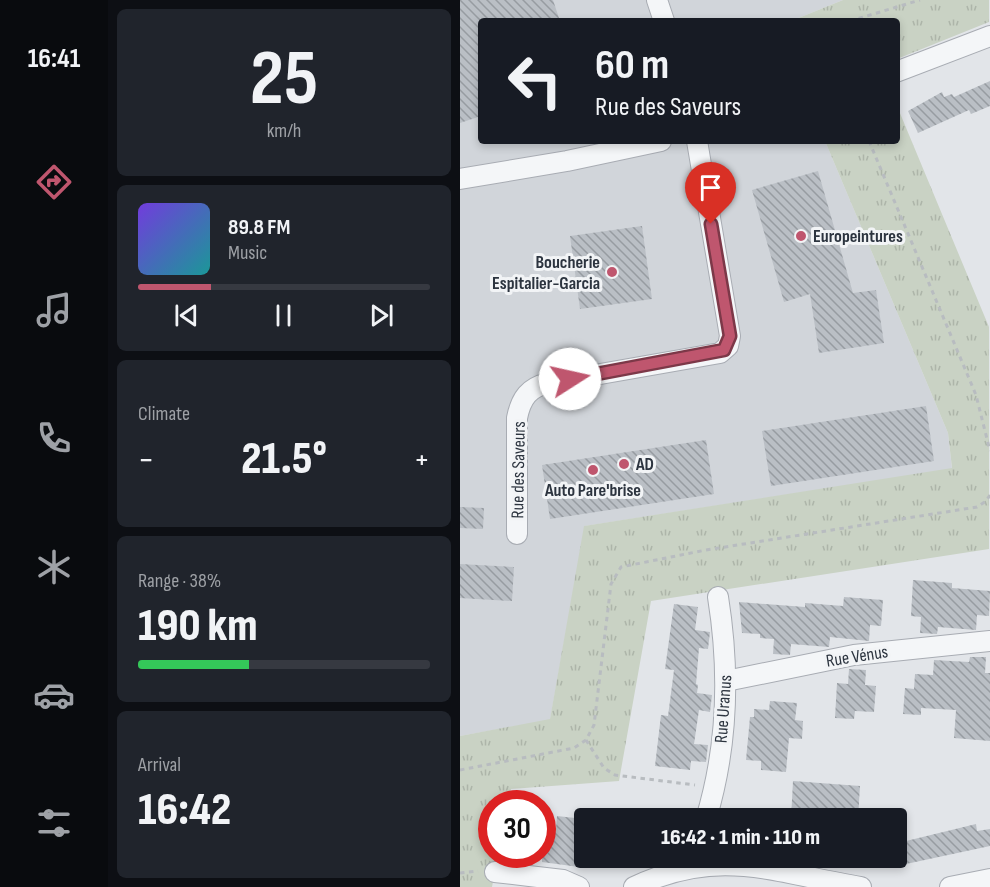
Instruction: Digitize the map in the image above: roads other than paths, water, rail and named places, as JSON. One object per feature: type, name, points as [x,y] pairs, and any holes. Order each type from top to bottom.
[{"type":"street","points":[[657,0],[663,18]]},
{"type":"street","points":[[900,70],[990,36]]},
{"type":"street","points":[[460,179],[567,161],[647,144]]},
{"type":"street","name":"Rue des Saveurs","points":[[517,534],[517,418],[521,402],[529,392],[549,383],[720,353],[728,346],[730,336],[698,144]]},
{"type":"street","name":"Rue Uranus","points":[[709,808],[724,726],[726,681],[718,597]]},
{"type":"street","name":"Rue Vénus","points":[[726,681],[854,655],[990,641]]},
{"type":"street","points":[[634,887],[681,868]]},
{"type":"street","points":[[760,868],[861,887]]},
{"type":"street","points":[[495,872],[563,880],[579,887]]},
{"type":"street","points":[[950,887],[990,879]]},
{"type":"place","name":"Europeintures","points":[[801,236]]},
{"type":"place","name":"Boucherie Espitalier-Garcia","points":[[612,272]]},
{"type":"place","name":"AD","points":[[624,464]]},
{"type":"place","name":"Auto Pare'brise","points":[[593,470]]}]
